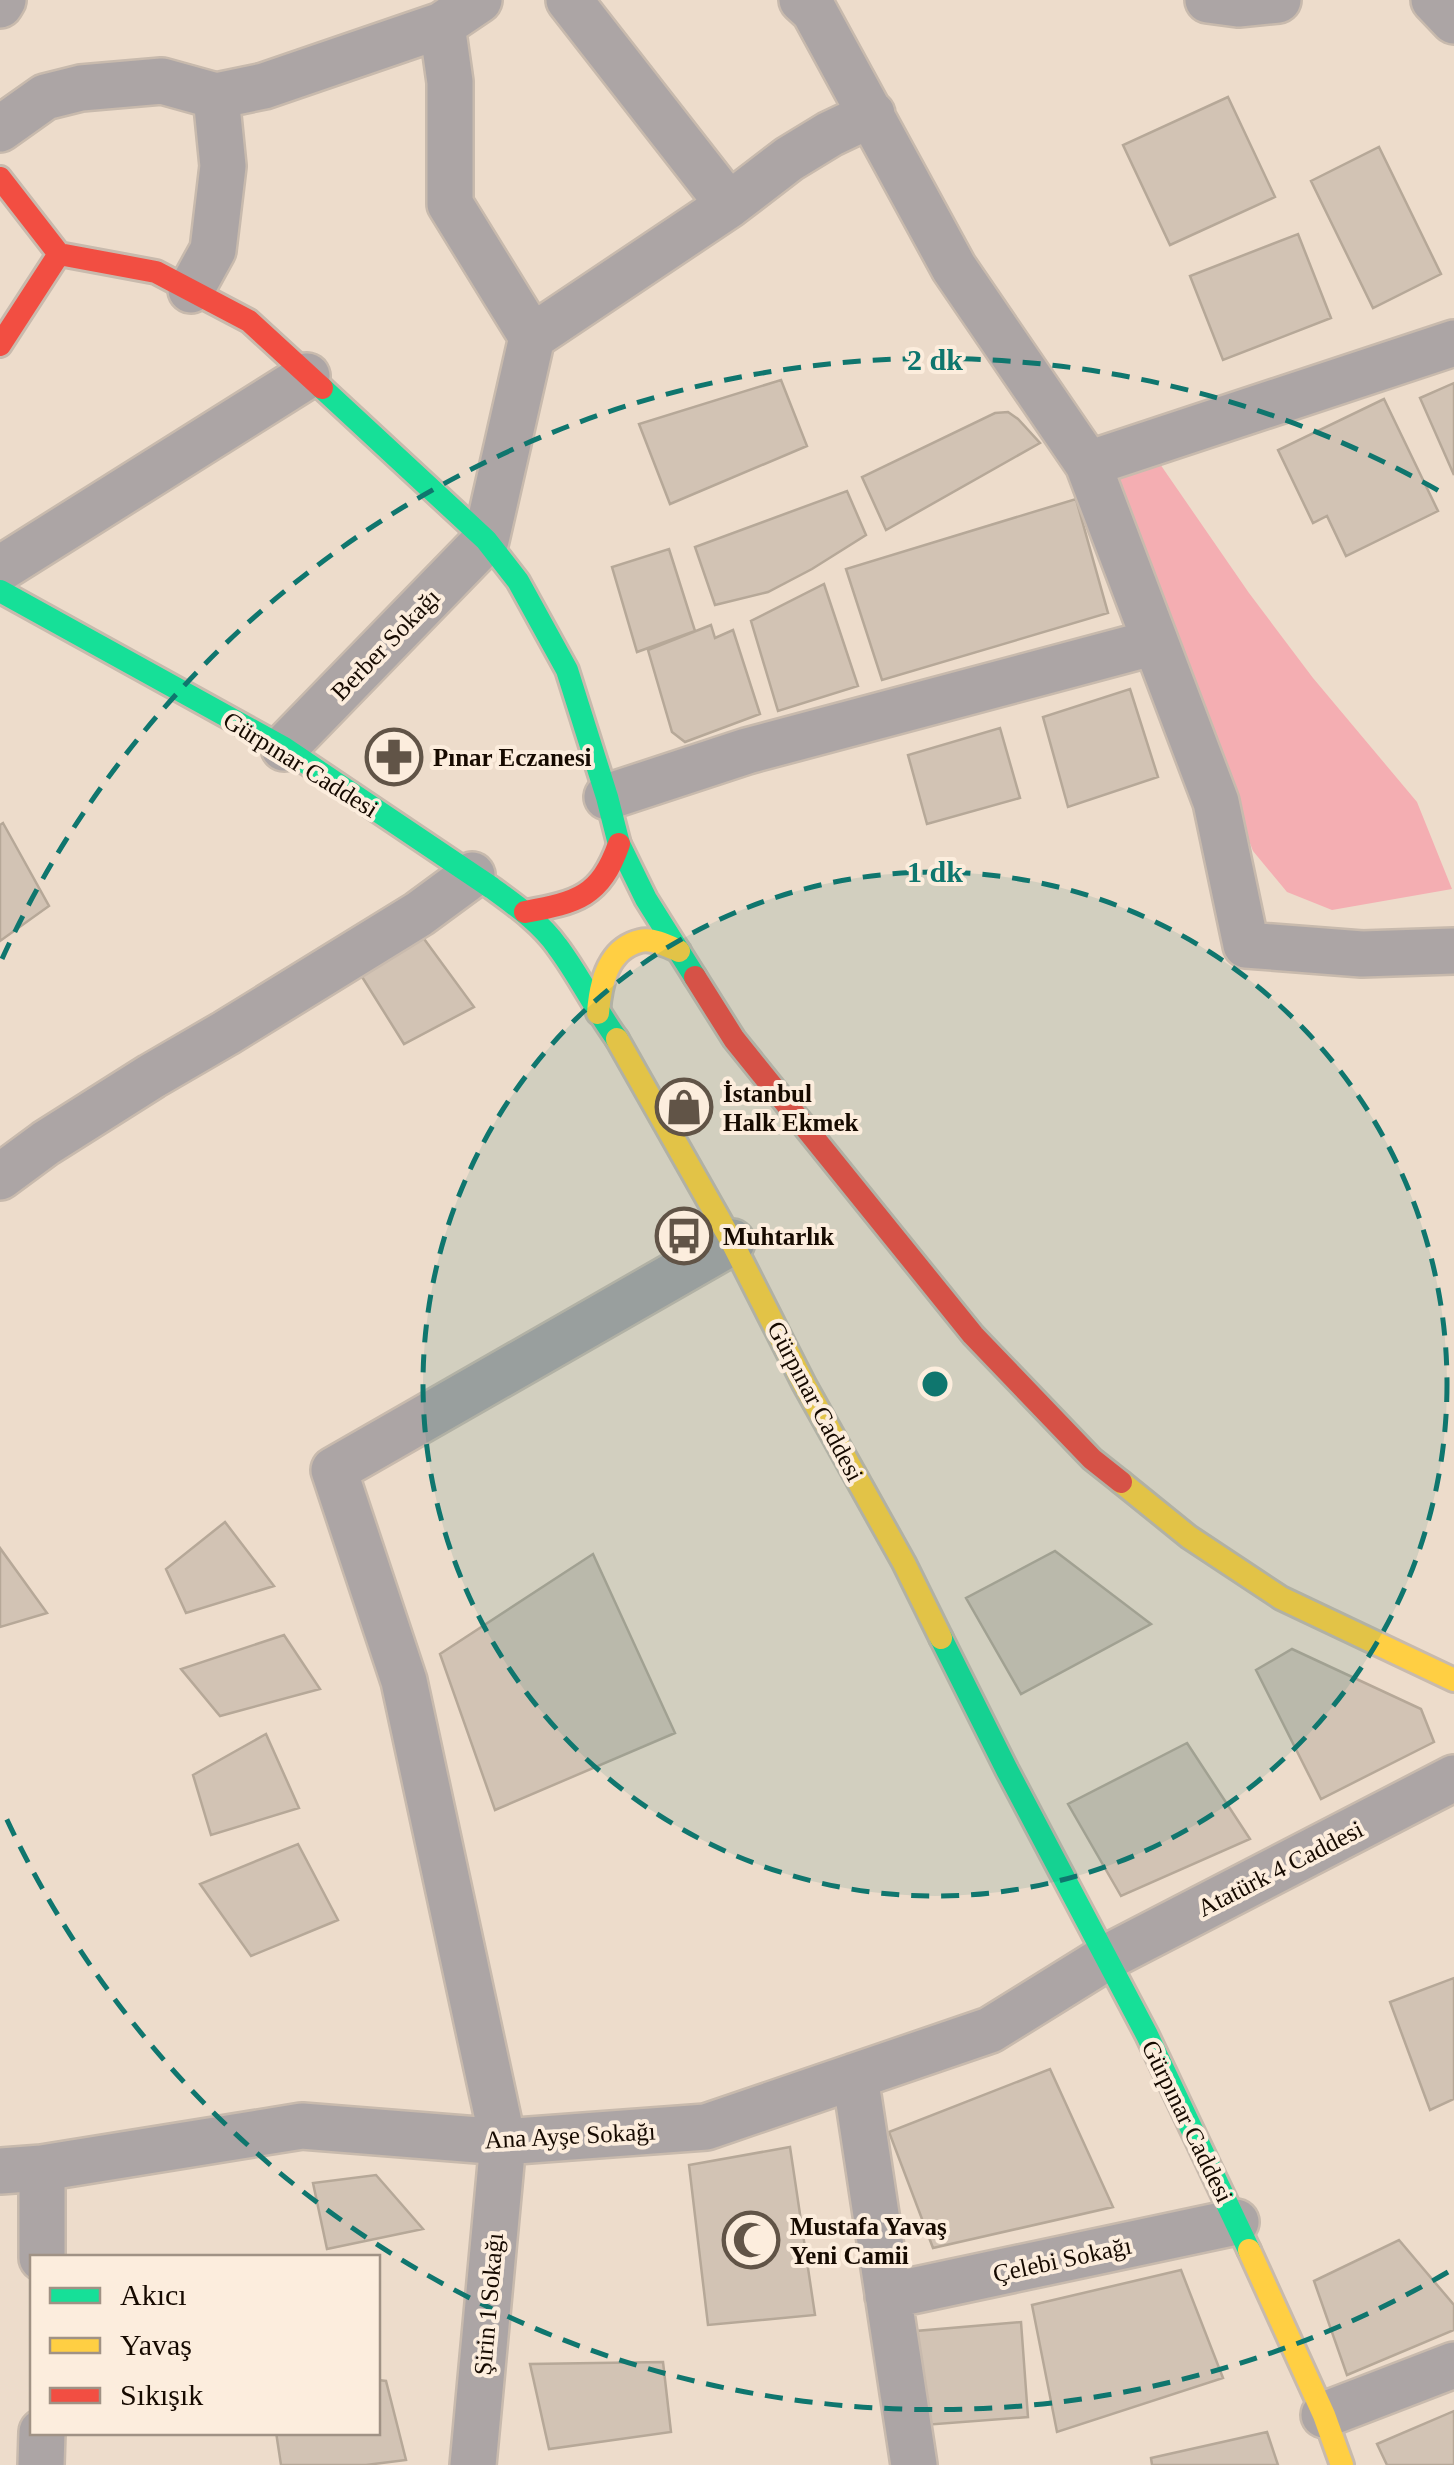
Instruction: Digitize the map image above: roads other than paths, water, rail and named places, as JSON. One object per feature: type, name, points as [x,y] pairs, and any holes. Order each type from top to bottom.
[{"type":"main road","points":[[0,178],[59,254],[156,272],[249,321],[486,540],[518,581],[567,670],[619,844],[646,899],[734,1039],[973,1335],[1030,1396],[1092,1459],[1188,1538],[1281,1598],[1454,1680]]},
{"type":"main road","points":[[0,345],[59,254]]},
{"type":"main road","name":"Gürpınar Caddesi","points":[[0,591],[284,748],[526,912],[556,944],[622,1047],[732,1242],[804,1384],[904,1563],[1188,2118],[1324,2415],[1342,2465]]},
{"type":"main road","points":[[526,912],[567,904],[590,890],[607,874],[619,844]]},
{"type":"main road","points":[[598,1013],[606,969],[620,951],[648,941],[679,951]]},
{"type":"street","points":[[569,0],[729,205]]},
{"type":"street","points":[[1208,0],[1238,4],[1278,0]]},
{"type":"street","points":[[820,4],[872,114],[954,268],[1088,464],[1216,802],[1246,945],[1362,954],[1454,951]]},
{"type":"street","points":[[463,8],[450,82],[450,204],[532,337]]},
{"type":"street","points":[[0,129],[45,97],[80,88],[162,81],[216,96],[264,86],[463,8]]},
{"type":"street","points":[[190,290],[213,250],[223,166],[216,96]]},
{"type":"street","points":[[486,540],[532,337],[729,205],[789,158],[872,114]]},
{"type":"street","points":[[1088,464],[1454,344]]},
{"type":"street","points":[[0,569],[307,376]]},
{"type":"street","name":"Berber Sokağı","points":[[284,748],[486,540]]},
{"type":"street","points":[[606,797],[747,751],[1155,642]]},
{"type":"street","points":[[0,1177],[46,1143],[419,914],[472,876]]},
{"type":"street","name":"Şirin 1 Sokağı","points":[[473,2465],[503,2142],[404,1681],[334,1470],[732,1242]]},
{"type":"street","name":"Atatürk 4 Caddesi","points":[[1106,1958],[1454,1778]]},
{"type":"street","name":"Ana Ayşe Sokağı","points":[[21,2169],[302,2126],[503,2142],[706,2127],[990,2030],[1106,1958]]},
{"type":"street","points":[[855,2076],[914,2465]]},
{"type":"street","points":[[21,2169],[41,2255]]},
{"type":"street","name":"Çelebi Sokağı","points":[[888,2296],[1236,2222]]},
{"type":"street","points":[[1324,2415],[1454,2365]]},
{"type":"street","points":[[42,2435],[42,2465]]},
{"type":"place","name":"Pınar Eczanesi","points":[[394,757]]},
{"type":"place","name":"İstanbul Halk Ekmek","points":[[684,1107]]},
{"type":"place","name":"Muhtarlık","points":[[684,1236]]},
{"type":"place","name":"Mustafa Yavaş Yeni Camii","points":[[751,2240]]}]
